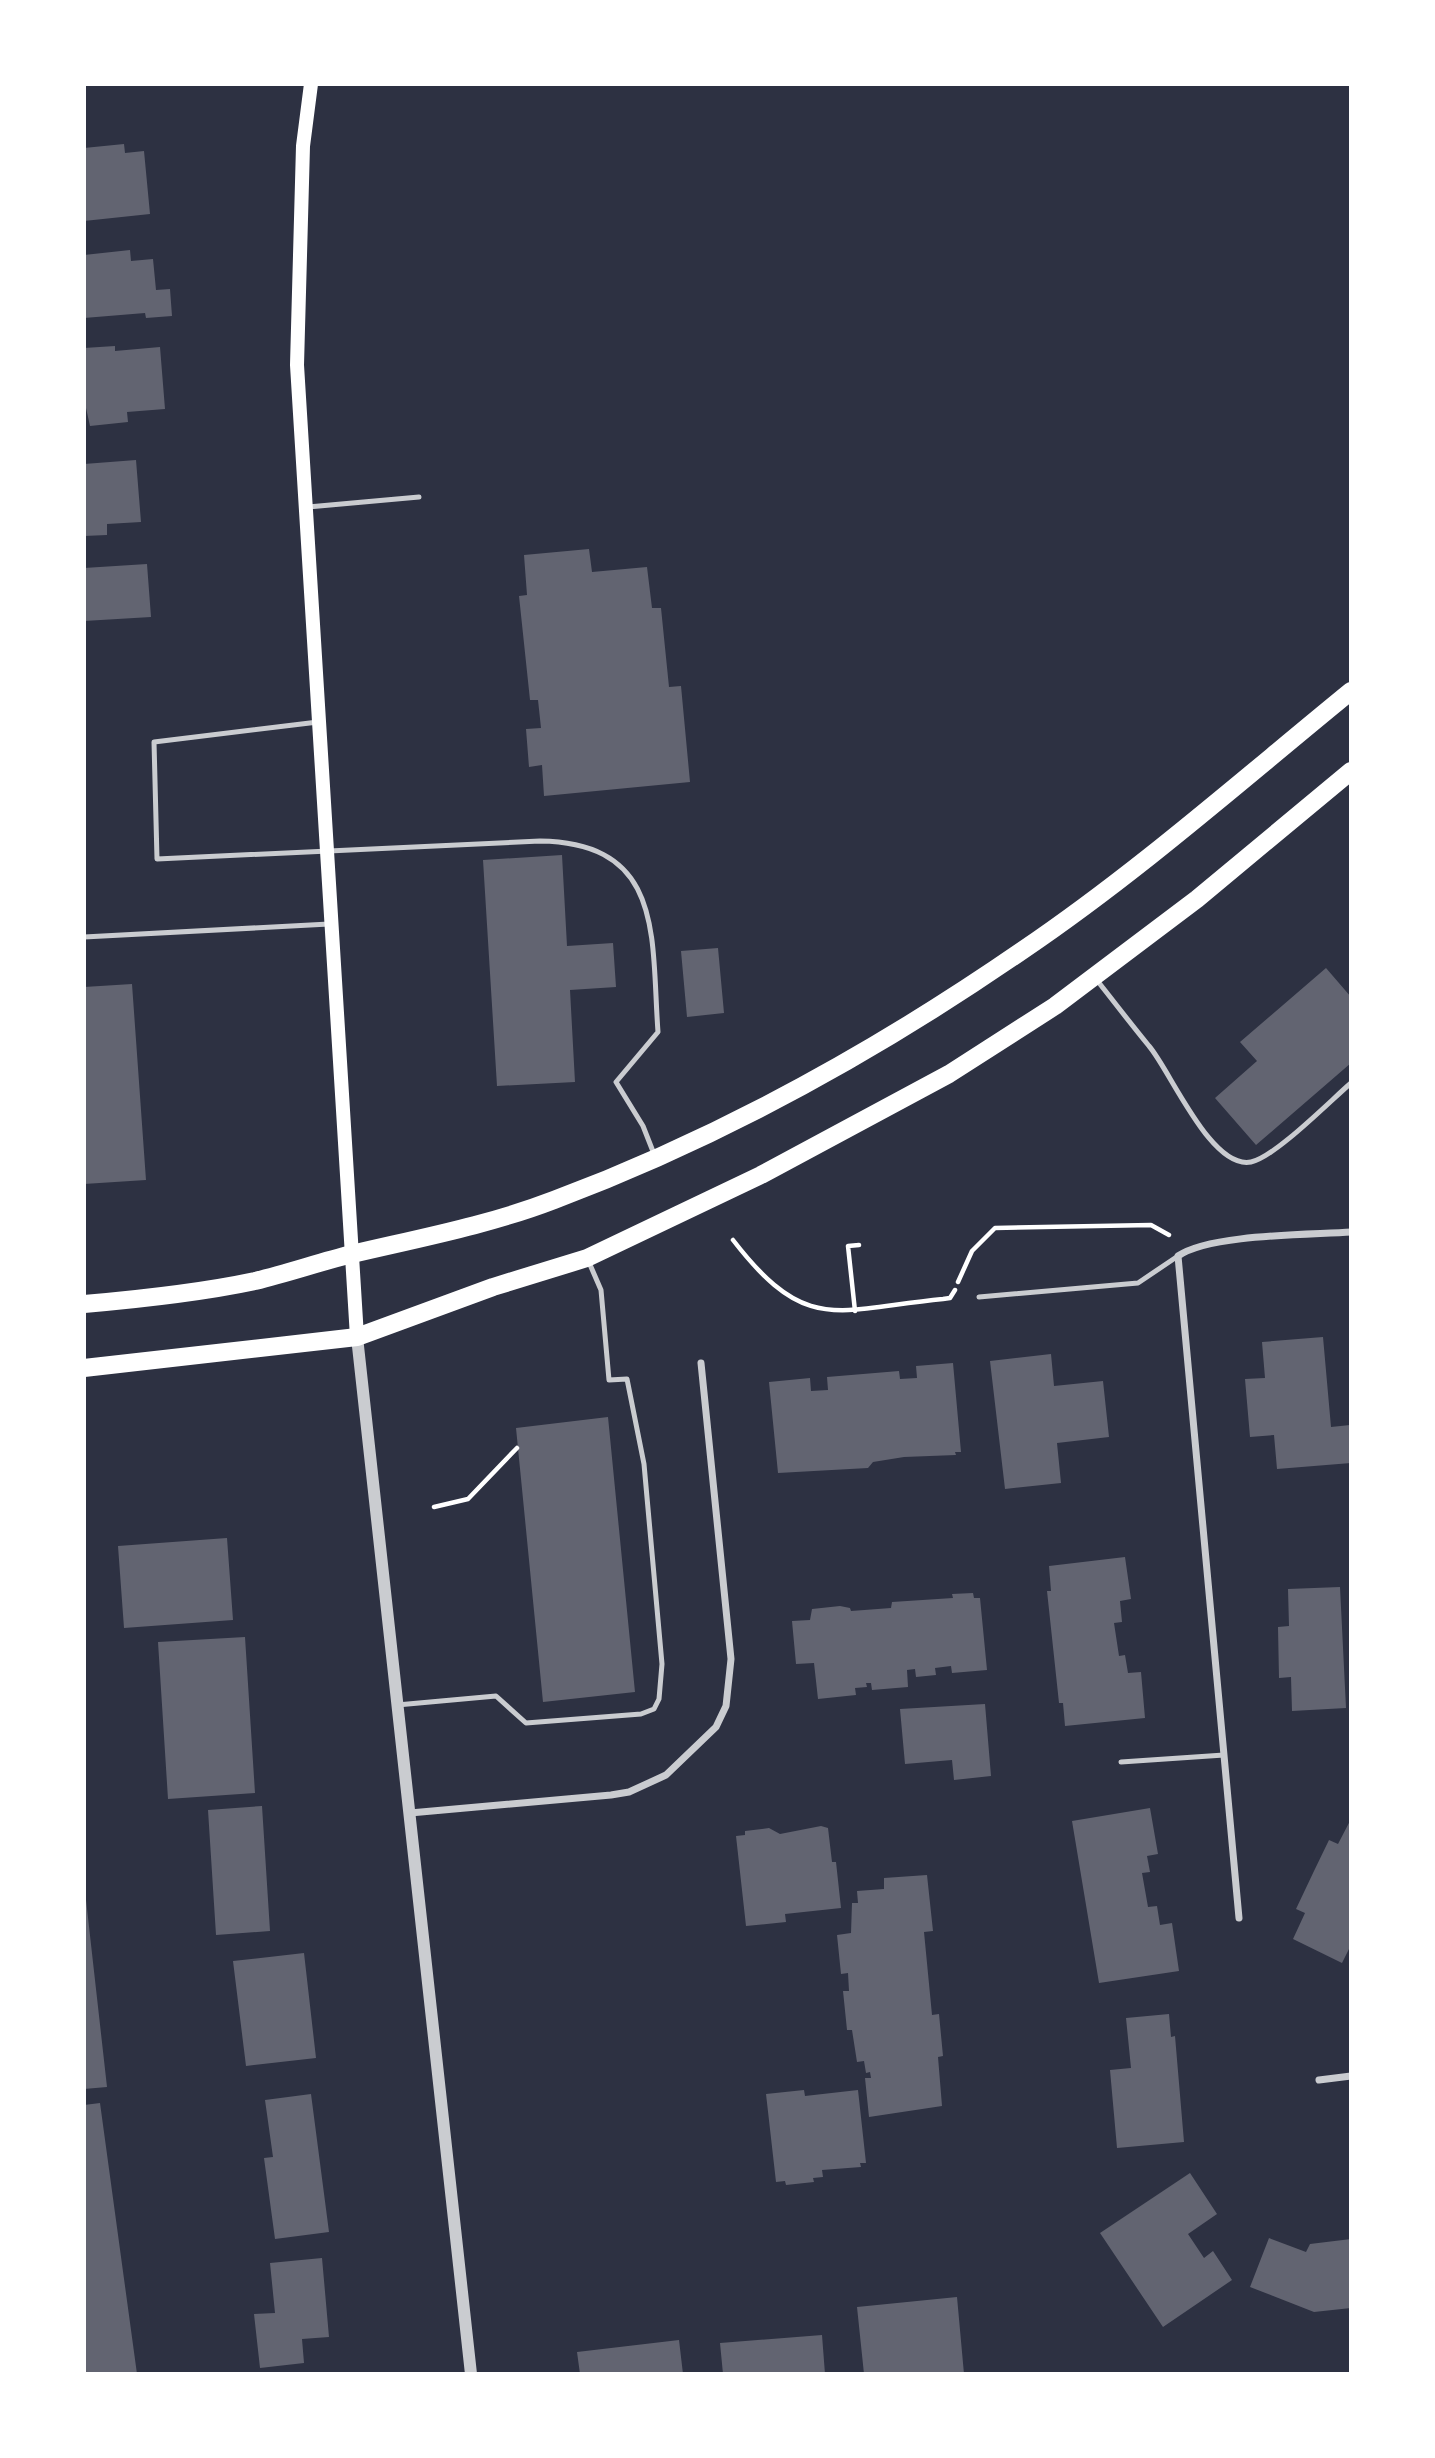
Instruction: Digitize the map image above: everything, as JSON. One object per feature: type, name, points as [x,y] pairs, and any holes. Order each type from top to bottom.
[{"type":"main road","points":[[311,84],[303,146],[297,317],[304,507],[357,1337]]},
{"type":"main road","points":[[84,1304],[254,1281],[451,1232],[552,1201],[656,1157],[755,1110],[886,1039],[1024,950],[1130,871],[1351,691]]},
{"type":"main road","points":[[84,1368],[357,1337],[493,1287],[587,1258],[761,1175],[948,1074],[1055,1006],[1197,898],[1351,771]]},
{"type":"street","points":[[1240,1918],[1178,1256],[1191,1247],[1247,1239],[1351,1231]]},
{"type":"street","points":[[357,1337],[471,2374]]},
{"type":"street","points":[[410,1813],[629,1792],[679,1766],[716,1727],[726,1706],[731,1659],[701,1363]]},
{"type":"street","points":[[1319,2080],[1351,2076]]},
{"type":"lane","points":[[304,507],[419,497]]},
{"type":"lane","points":[[318,722],[154,742],[157,859],[562,841],[595,848],[626,871],[646,906],[658,1032],[616,1082],[643,1126],[656,1157]]},
{"type":"lane","points":[[84,937],[330,924]]},
{"type":"lane","points":[[1094,976],[1132,1029],[1150,1047],[1203,1129],[1225,1154],[1238,1162],[1248,1163],[1261,1159],[1351,1083]]},
{"type":"lane","points":[[979,1297],[1138,1283],[1178,1256]]},
{"type":"lane","points":[[397,1706],[496,1696],[526,1723],[641,1714],[654,1709],[659,1699],[662,1664],[643,1464],[627,1379],[609,1380],[601,1290],[587,1258]]},
{"type":"lane","points":[[1121,1762],[1224,1755]]},
{"type":"path","points":[[733,1240],[756,1268],[790,1298],[824,1310],[855,1311],[950,1298],[972,1251],[995,1228],[1151,1225],[1191,1247]]},
{"type":"path","points":[[855,1311],[848,1246],[859,1245]]},
{"type":"path","points":[[433,1507],[468,1499],[517,1448]]},
{"type":"building","points":[[124,144],[125,153],[144,151],[150,214],[84,221],[84,148]]},
{"type":"building","points":[[130,250],[131,261],[153,259],[156,290],[170,289],[172,316],[146,318],[145,313],[84,318],[84,255]]},
{"type":"building","points":[[115,346],[115,351],[160,347],[165,409],[127,412],[128,422],[90,426],[84,399],[84,348]]},
{"type":"building","points":[[136,460],[141,522],[107,524],[107,535],[84,536],[84,464]]},
{"type":"building","points":[[589,549],[592,572],[647,567],[652,608],[661,608],[669,687],[681,686],[690,782],[544,796],[542,765],[529,767],[526,729],[541,728],[538,700],[530,700],[519,596],[527,595],[524,555]]},
{"type":"building","points":[[147,564],[151,617],[84,621],[84,568]]},
{"type":"building","points":[[562,855],[567,946],[613,943],[616,987],[570,990],[575,1082],[497,1086],[483,860]]},
{"type":"building","points":[[718,948],[724,1013],[687,1017],[681,951]]},
{"type":"building","points":[[1326,968],[1351,997],[1351,1063],[1256,1145],[1215,1098],[1257,1061],[1240,1042]]},
{"type":"building","points":[[132,984],[146,1180],[84,1184],[84,987]]},
{"type":"building","points":[[1323,1337],[1331,1427],[1350,1425],[1351,1463],[1277,1469],[1274,1435],[1250,1437],[1245,1379],[1265,1378],[1262,1342]]},
{"type":"building","points":[[1051,1354],[1054,1386],[1103,1381],[1109,1437],[1057,1443],[1061,1483],[1005,1489],[990,1361]]},
{"type":"building","points":[[953,1363],[961,1452],[955,1452],[956,1455],[904,1457],[873,1462],[868,1468],[778,1473],[769,1382],[810,1378],[811,1391],[828,1390],[827,1377],[899,1371],[900,1379],[917,1378],[916,1366]]},
{"type":"building","points":[[608,1417],[635,1692],[543,1702],[516,1428]]},
{"type":"building","points":[[227,1538],[233,1620],[124,1628],[118,1546]]},
{"type":"building","points":[[1125,1557],[1131,1599],[1120,1601],[1122,1622],[1114,1623],[1119,1656],[1125,1655],[1128,1673],[1141,1672],[1145,1718],[1065,1726],[1063,1703],[1059,1703],[1047,1591],[1051,1591],[1049,1566]]},
{"type":"building","points":[[1340,1587],[1346,1708],[1292,1711],[1291,1677],[1279,1678],[1278,1627],[1289,1626],[1288,1589]]},
{"type":"building","points":[[973,1593],[974,1598],[980,1598],[987,1670],[952,1673],[951,1666],[935,1668],[936,1675],[916,1677],[915,1669],[907,1670],[908,1687],[872,1690],[871,1683],[866,1683],[867,1687],[855,1688],[856,1695],[818,1699],[814,1663],[796,1664],[792,1621],[810,1620],[812,1609],[840,1606],[850,1608],[851,1611],[891,1608],[892,1602],[953,1598],[952,1594]]},
{"type":"building","points":[[245,1637],[255,1793],[168,1799],[158,1642]]},
{"type":"building","points":[[985,1704],[991,1776],[954,1780],[952,1760],[905,1764],[900,1709]]},
{"type":"building","points":[[262,1806],[270,1931],[216,1935],[208,1810]]},
{"type":"building","points":[[1150,1808],[1158,1854],[1147,1856],[1150,1872],[1142,1873],[1148,1907],[1157,1906],[1160,1925],[1172,1923],[1179,1971],[1099,1983],[1072,1821]]},
{"type":"building","points":[[1351,1819],[1351,1945],[1342,1963],[1293,1939],[1305,1913],[1296,1909],[1314,1871],[1329,1840],[1338,1844]]},
{"type":"building","points":[[821,1826],[828,1828],[832,1862],[836,1862],[841,1908],[785,1914],[786,1922],[746,1926],[736,1836],[745,1835],[745,1831],[769,1828],[780,1834]]},
{"type":"building","points":[[927,1875],[933,1931],[924,1932],[932,2015],[939,2014],[943,2056],[938,2057],[942,2106],[869,2117],[865,2078],[871,2078],[870,2072],[866,2073],[864,2061],[857,2062],[852,2030],[847,2030],[843,1991],[849,1991],[848,1973],[841,1974],[837,1935],[851,1933],[852,1903],[858,1903],[857,1891],[884,1889],[884,1878]]},
{"type":"building","points":[[84,1882],[107,2087],[84,2089]]},
{"type":"building","points":[[304,1953],[316,2058],[246,2066],[233,1961]]},
{"type":"building","points":[[1169,2014],[1171,2037],[1175,2036],[1184,2142],[1117,2148],[1110,2070],[1131,2068],[1126,2018]]},
{"type":"building","points":[[804,2090],[805,2096],[858,2090],[866,2163],[860,2163],[861,2167],[822,2170],[823,2177],[813,2178],[814,2182],[786,2185],[785,2181],[776,2182],[766,2094]]},
{"type":"building","points":[[311,2094],[329,2232],[275,2239],[264,2158],[273,2157],[265,2100]]},
{"type":"building","points":[[100,2103],[137,2374],[84,2374],[84,2105]]},
{"type":"building","points":[[1190,2173],[1217,2214],[1188,2234],[1204,2258],[1213,2251],[1232,2280],[1163,2327],[1100,2233]]},
{"type":"building","points":[[1269,2238],[1306,2252],[1310,2244],[1351,2239],[1351,2308],[1314,2312],[1250,2287]]},
{"type":"building","points":[[322,2258],[329,2337],[302,2339],[304,2363],[260,2368],[254,2314],[275,2313],[270,2263]]},
{"type":"building","points":[[957,2297],[964,2374],[864,2374],[857,2307]]},
{"type":"building","points":[[822,2335],[825,2374],[723,2374],[720,2343]]},
{"type":"building","points":[[679,2340],[683,2374],[580,2374],[577,2352]]}]
